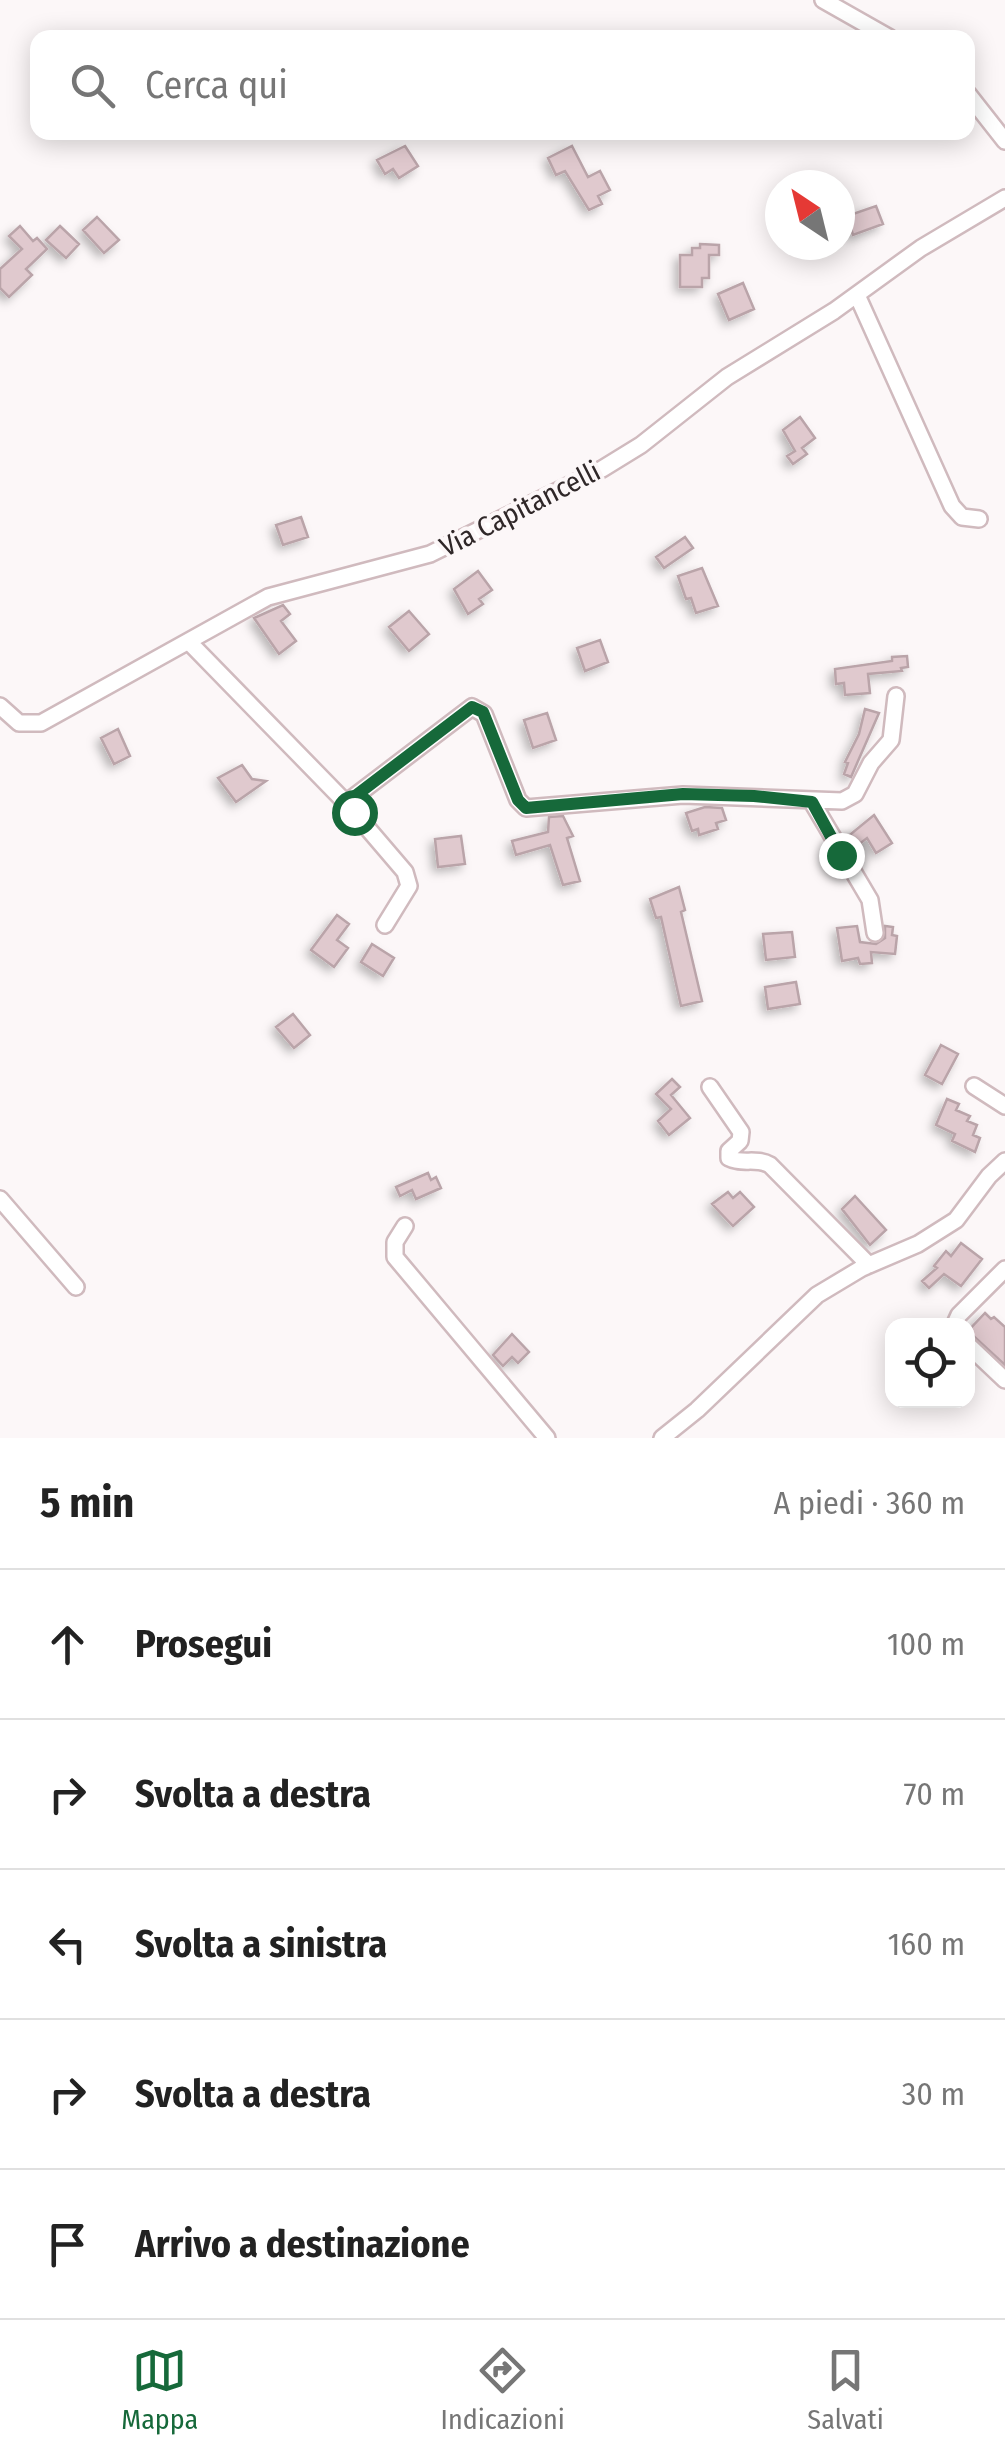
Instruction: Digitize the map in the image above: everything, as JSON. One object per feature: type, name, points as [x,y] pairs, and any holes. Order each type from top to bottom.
[{"type":"street","points":[[822,0],[876,30]]},
{"type":"street","points":[[975,103],[1005,141]]},
{"type":"street","name":"Via Capitancelli","points":[[0,706],[19,723],[36,724],[273,596],[430,554],[586,477],[632,452],[727,377],[857,295],[921,248],[1005,198]]},
{"type":"street","points":[[857,295],[952,506],[962,517],[979,518]]},
{"type":"street","points":[[190,642],[346,803],[409,880],[406,894],[386,924]]},
{"type":"street","points":[[346,803],[472,707],[483,712],[518,800],[526,808],[683,794],[837,802],[855,794],[871,763],[892,737],[896,696]]},
{"type":"street","points":[[812,802],[870,900],[875,934]]},
{"type":"street","points":[[974,1086],[1005,1106]]},
{"type":"street","points":[[710,1087],[741,1132],[740,1142],[729,1151],[729,1158],[740,1162],[758,1160],[773,1167],[870,1264]]},
{"type":"street","points":[[662,1438],[697,1410],[808,1302],[870,1264],[918,1244],[954,1222],[989,1176],[1005,1162]]},
{"type":"street","points":[[0,1200],[76,1287]]},
{"type":"street","points":[[405,1226],[395,1242],[397,1259],[547,1438]]},
{"type":"street","points":[[958,1318],[1005,1268]]},
{"type":"street","points":[[975,1352],[1005,1380]]},
{"type":"building","points":[[405,146],[418,166],[399,178],[393,169],[385,174],[377,160]]},
{"type":"building","points":[[572,146],[588,177],[600,171],[610,190],[598,196],[602,204],[589,210],[565,171],[556,175],[548,158]]},
{"type":"building","points":[[876,206],[883,224],[855,234],[855,213]]},
{"type":"building","points":[[97,217],[119,240],[104,253],[83,230]]},
{"type":"building","points":[[20,226],[47,249],[26,269],[32,275],[9,297],[0,288],[0,269],[22,249],[9,236]]},
{"type":"building","points":[[60,226],[79,244],[66,258],[46,240]]},
{"type":"building","points":[[700,244],[719,245],[719,255],[709,255],[709,278],[702,278],[702,287],[680,287],[680,255],[692,255],[692,248],[700,248]]},
{"type":"building","points":[[743,283],[754,309],[729,320],[718,294]]},
{"type":"building","points":[[800,417],[815,438],[802,448],[807,454],[793,464],[787,456],[795,451],[783,430]]},
{"type":"building","points":[[301,517],[308,537],[283,545],[276,525]]},
{"type":"building","points":[[685,537],[693,548],[664,568],[656,557]]},
{"type":"building","points":[[702,568],[718,606],[696,613],[678,576]]},
{"type":"building","points":[[478,571],[492,590],[479,599],[483,604],[468,614],[454,589]]},
{"type":"building","points":[[283,605],[290,614],[281,621],[296,641],[279,654],[254,618]]},
{"type":"building","points":[[409,611],[429,634],[409,651],[389,627]]},
{"type":"building","points":[[600,640],[608,662],[585,671],[577,648]]},
{"type":"building","points":[[907,656],[908,667],[901,668],[902,671],[868,674],[870,693],[845,695],[844,683],[836,684],[835,669]]},
{"type":"building","points":[[865,709],[879,713],[851,777],[844,774],[848,763],[845,762],[859,734]]},
{"type":"building","points":[[547,713],[556,740],[533,748],[524,720]]},
{"type":"building","points":[[118,729],[130,756],[114,764],[101,738]]},
{"type":"building","points":[[242,765],[252,779],[266,781],[236,802],[218,778]]},
{"type":"building","points":[[705,807],[722,808],[726,820],[716,823],[718,829],[699,835],[698,829],[692,831],[686,813]]},
{"type":"building","points":[[874,815],[892,843],[876,853],[867,838],[853,849],[846,838]]},
{"type":"building","points":[[563,816],[573,836],[567,838],[580,881],[563,885],[550,845],[516,855],[512,841],[548,832],[549,817]]},
{"type":"building","points":[[461,836],[465,864],[438,867],[435,839]]},
{"type":"building","points":[[679,887],[702,1001],[681,1006],[661,917],[656,918],[650,899]]},
{"type":"building","points":[[337,915],[349,924],[337,940],[348,948],[334,967],[311,950]]},
{"type":"building","points":[[857,926],[860,942],[876,944],[885,938],[885,926],[893,927],[892,935],[897,936],[895,954],[871,952],[872,963],[860,964],[858,958],[842,961],[837,928]]},
{"type":"building","points":[[792,932],[795,957],[766,960],[763,934]]},
{"type":"building","points":[[372,944],[394,958],[383,976],[361,962]]},
{"type":"building","points":[[796,982],[800,1004],[768,1009],[765,987]]},
{"type":"building","points":[[293,1014],[310,1035],[294,1048],[276,1027]]},
{"type":"building","points":[[941,1045],[958,1054],[942,1084],[925,1075]]},
{"type":"building","points":[[672,1079],[680,1087],[671,1095],[690,1118],[669,1135],[658,1121],[671,1109],[656,1094]]},
{"type":"building","points":[[947,1099],[959,1104],[956,1110],[970,1116],[967,1121],[977,1125],[973,1135],[980,1138],[975,1152],[952,1141],[955,1134],[936,1125]]},
{"type":"building","points":[[428,1173],[431,1180],[436,1177],[441,1188],[416,1199],[412,1190],[400,1196],[396,1187]]},
{"type":"building","points":[[728,1192],[733,1198],[740,1192],[754,1207],[733,1226],[712,1204]]},
{"type":"building","points":[[855,1196],[886,1230],[870,1245],[842,1209]]},
{"type":"building","points":[[961,1243],[982,1259],[961,1286],[944,1274],[929,1288],[922,1281],[937,1268],[934,1266],[946,1251],[951,1256]]},
{"type":"building","points":[[985,1313],[1005,1327],[1005,1365],[975,1337],[975,1324]]},
{"type":"building","points":[[512,1334],[529,1352],[518,1363],[512,1357],[503,1366],[493,1355]]},
{"type":"route","points":[[354,812],[346,803],[472,707],[483,712],[522,807],[683,794],[812,802],[841,855]]}]
